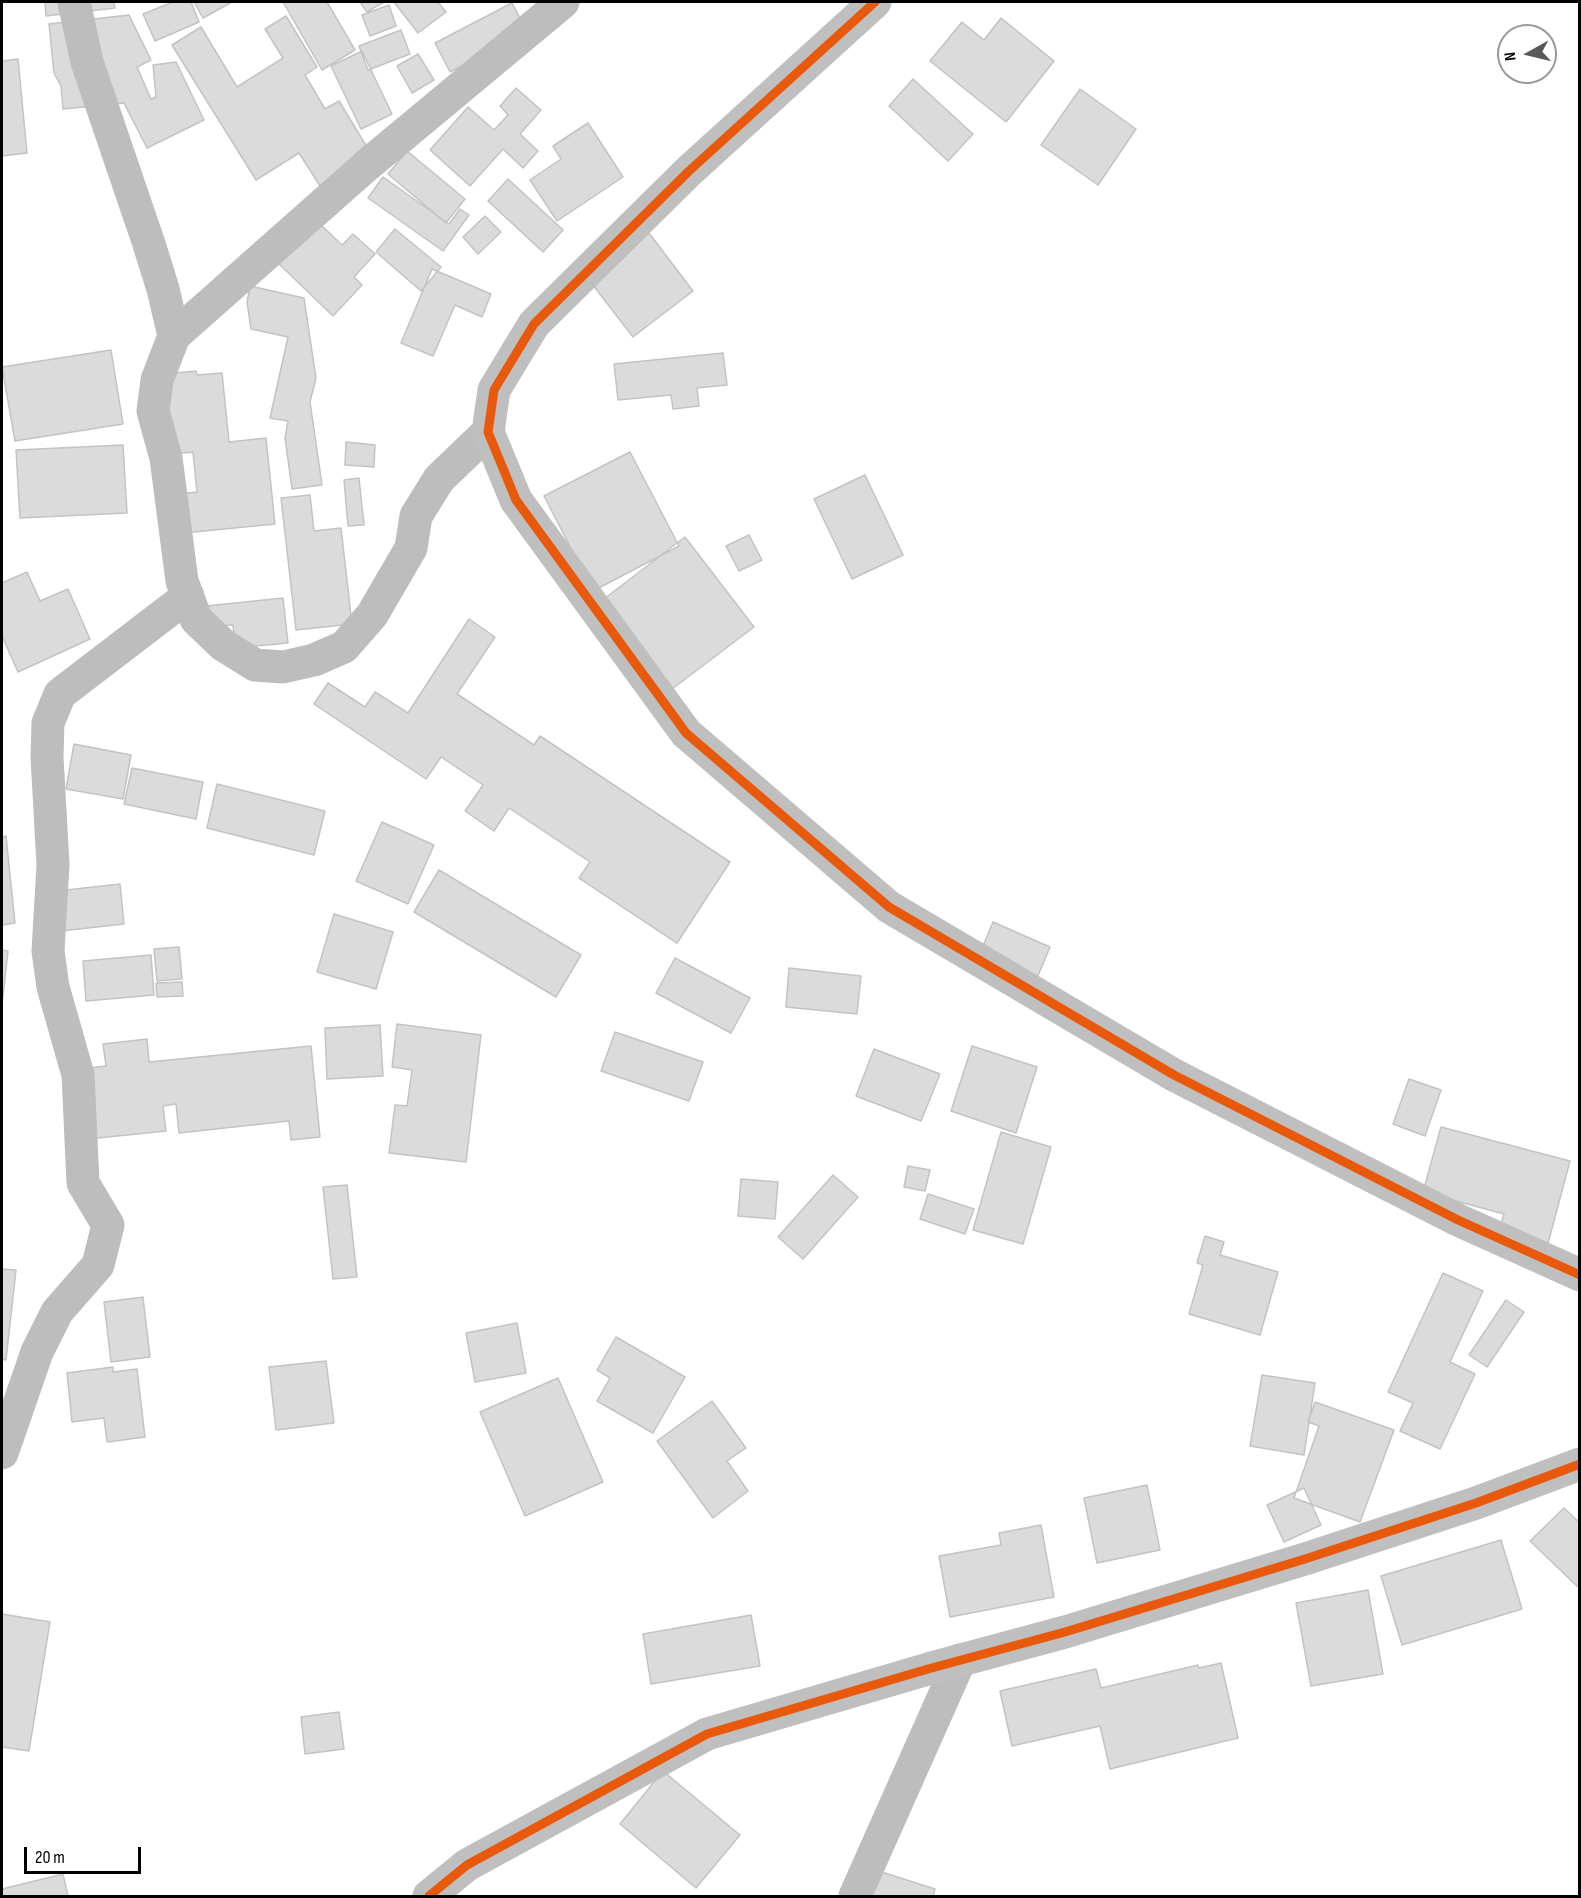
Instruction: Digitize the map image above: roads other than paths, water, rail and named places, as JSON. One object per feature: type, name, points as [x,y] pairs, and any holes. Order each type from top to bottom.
[{"type":"street","points":[[74,2],[87,62],[163,288],[174,336]]},
{"type":"street","points":[[488,432],[439,479],[416,516],[411,548],[372,615],[344,647],[315,660],[283,667],[255,665],[223,645],[196,619],[182,581],[166,458],[153,411],[157,380],[174,336],[366,166],[562,2]]},
{"type":"street","points":[[875,2],[689,171],[534,324],[494,390],[488,432],[516,500],[686,733],[889,907],[1174,1075],[1458,1220],[1580,1275]]},
{"type":"street","points":[[2,1453],[37,1352],[57,1312],[98,1265],[108,1225],[83,1183],[78,1075],[53,987],[48,951],[53,865],[47,757],[48,723],[60,694],[188,596]]},
{"type":"street","points":[[429,1896],[467,1865],[707,1734],[960,1660],[1065,1632],[1316,1555],[1476,1503],[1580,1464]]},
{"type":"street","points":[[855,1896],[960,1660]]}]
